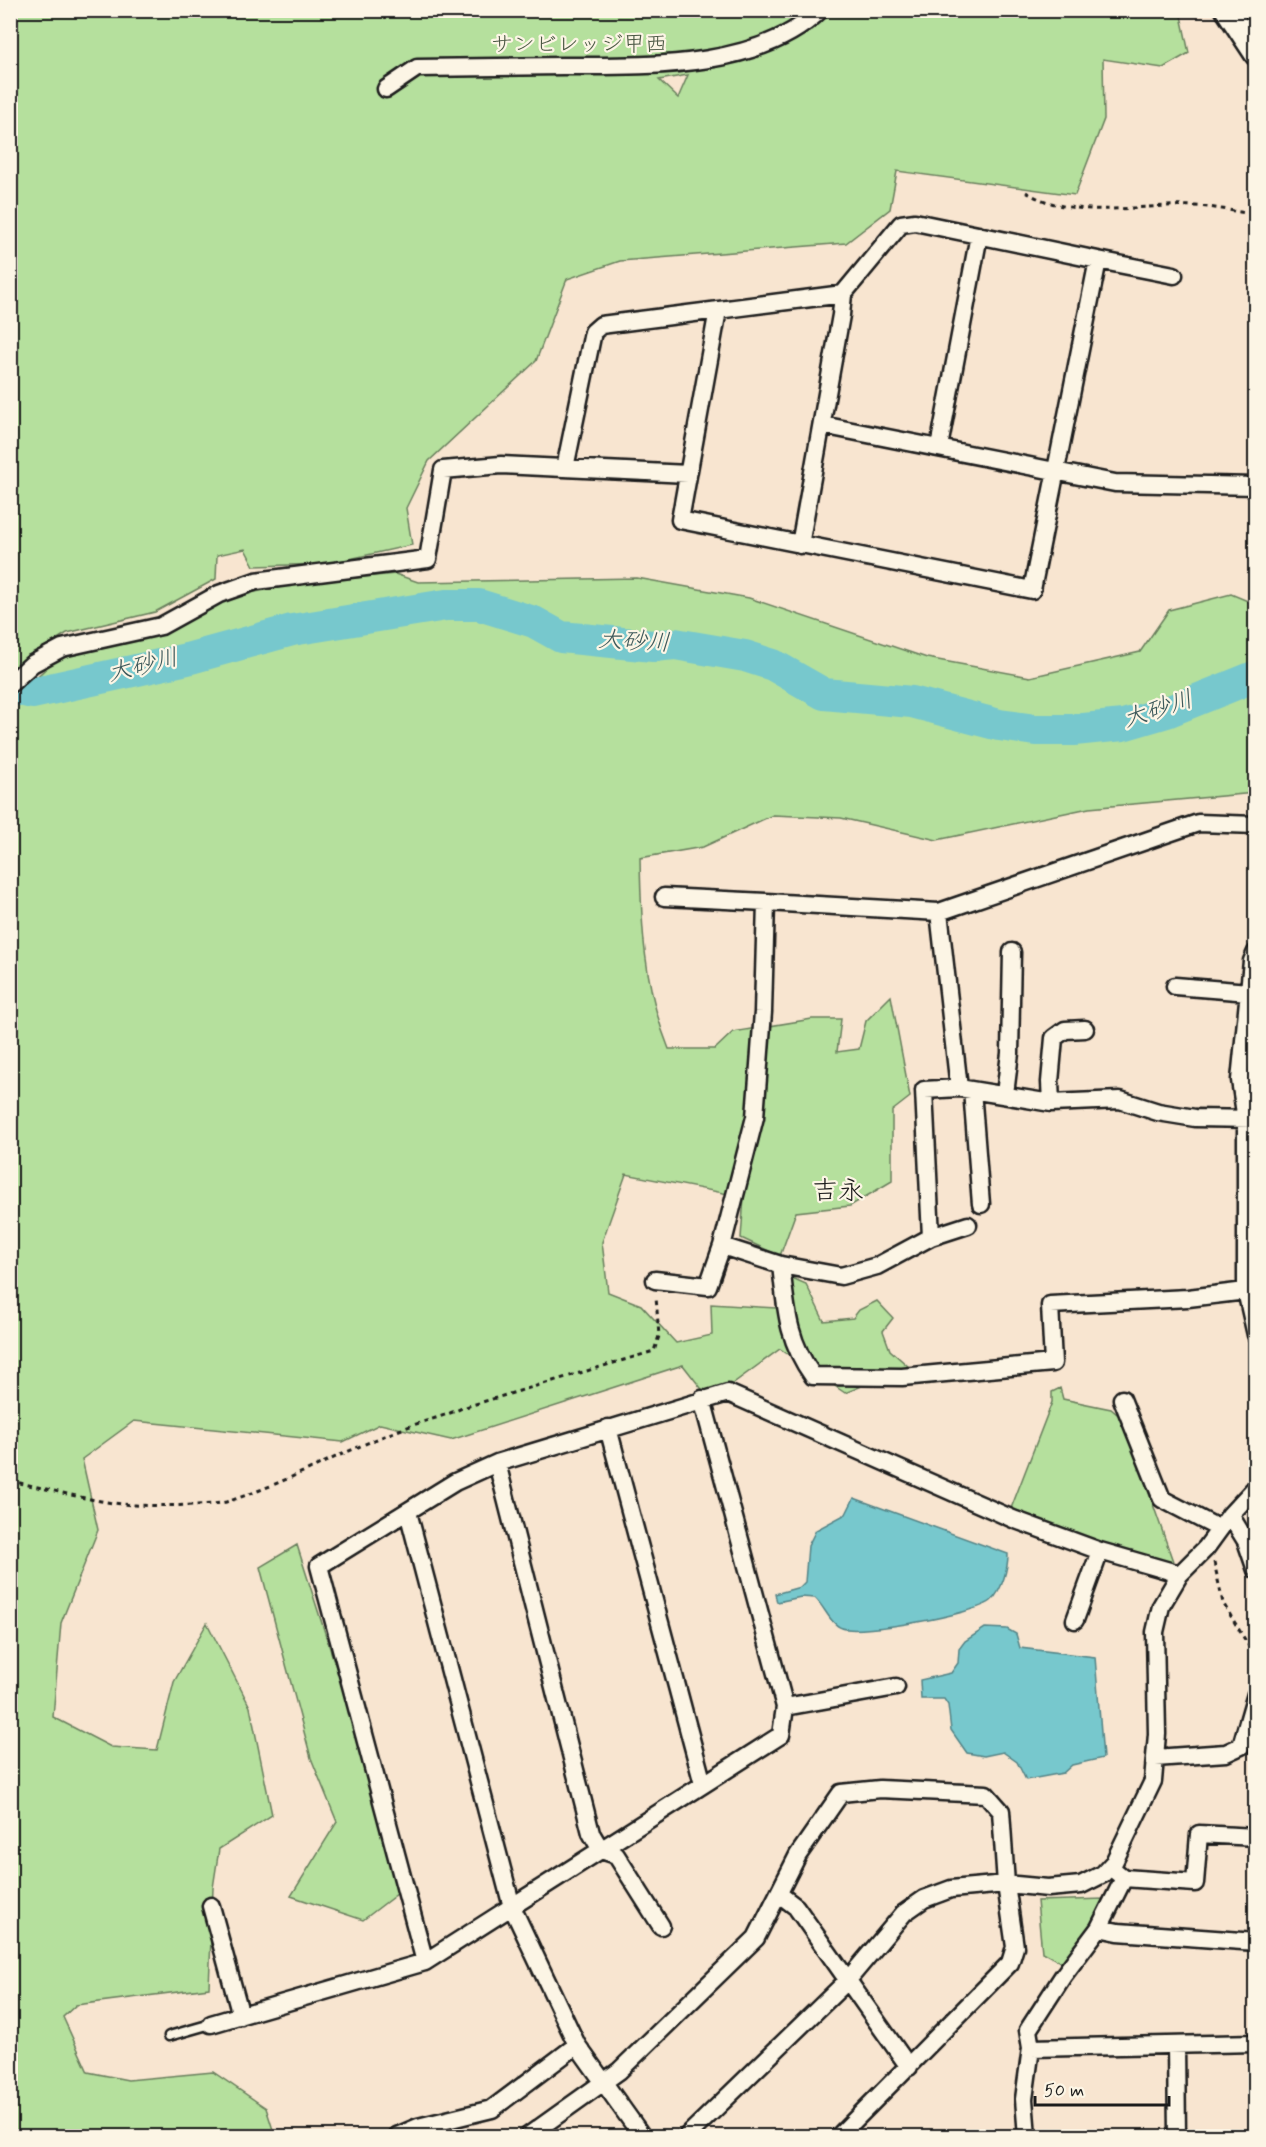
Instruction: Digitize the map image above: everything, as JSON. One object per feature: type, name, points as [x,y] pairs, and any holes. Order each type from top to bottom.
[{"type":"street","points":[[386,89],[417,68],[675,65],[764,45],[804,26],[819,10]]},
{"type":"street","points":[[1227,10],[1256,54]]},
{"type":"street","points":[[800,545],[843,294],[901,224],[915,222],[1174,275]]},
{"type":"street","points":[[939,447],[979,235]]},
{"type":"street","points":[[718,310],[680,520],[1032,590],[1098,260]]},
{"type":"street","points":[[565,468],[593,332],[601,325],[843,294]]},
{"type":"street","points":[[822,425],[1115,483],[1256,486]]},
{"type":"street","points":[[10,684],[32,664],[62,648],[161,626],[219,594],[256,582],[428,559],[443,470],[501,465],[688,474]]},
{"type":"street","points":[[664,897],[939,912],[1198,823],[1256,825]]},
{"type":"street","points":[[654,1280],[708,1286],[722,1246],[755,1117],[763,1012],[765,903]]},
{"type":"street","points":[[939,912],[981,1204]]},
{"type":"street","points":[[1005,1094],[1010,1053],[1012,952]]},
{"type":"street","points":[[1256,952],[1249,992],[1240,1080],[1251,1119],[1246,1291],[1256,1335]]},
{"type":"street","points":[[1175,986],[1249,992]]},
{"type":"street","points":[[1052,1103],[1050,1082],[1054,1038],[1065,1030],[1085,1029]]},
{"type":"street","points":[[931,1237],[924,1090],[965,1089],[1052,1103],[1120,1100],[1158,1112],[1195,1118],[1251,1119]]},
{"type":"street","points":[[722,1246],[781,1265],[841,1276],[877,1266],[931,1237],[968,1225]]},
{"type":"street","points":[[781,1265],[789,1329],[799,1356],[813,1376],[902,1377],[1053,1363],[1050,1305],[1188,1298],[1246,1291]]},
{"type":"street","points":[[424,1962],[319,1566],[456,1482],[497,1463],[728,1393],[1013,1519],[1100,1551],[1180,1574]]},
{"type":"street","points":[[211,2025],[424,1962],[781,1735],[785,1707],[702,1399]]},
{"type":"street","points":[[1122,1399],[1162,1499],[1225,1522],[1246,1541],[1256,1570]]},
{"type":"street","points":[[608,1428],[703,1784]]},
{"type":"street","points":[[497,1463],[591,1833],[601,1850],[616,1855],[661,1926]]},
{"type":"street","points":[[687,2136],[847,1981],[904,1913],[924,1899],[951,1889],[1006,1884],[1048,1888],[1080,1885],[1103,1874],[1110,1866],[1153,1781],[1157,1734],[1155,1632],[1161,1606],[1180,1574],[1206,1548],[1256,1487]]},
{"type":"street","points":[[408,1512],[512,1907],[578,2045],[642,2136]]},
{"type":"street","points":[[1075,1620],[1100,1551]]},
{"type":"street","points":[[785,1707],[896,1687]]},
{"type":"street","points":[[1155,1758],[1226,1753],[1241,1746],[1256,1694]]},
{"type":"street","points":[[528,2136],[620,2070],[756,1938],[798,1856],[841,1792],[880,1789],[986,1794],[1001,1811],[1006,1884],[1015,1947],[1010,1963],[839,2136]]},
{"type":"street","points":[[1110,1866],[1124,1878],[1195,1883],[1199,1834],[1256,1838]]},
{"type":"street","points":[[1027,2136],[1024,2099],[1031,2048],[1028,2030],[1063,1976],[1099,1928],[1124,1878]]},
{"type":"street","points":[[779,1894],[796,1907],[909,2067]]},
{"type":"street","points":[[211,1906],[240,2016]]},
{"type":"street","points":[[1099,1928],[1118,1932],[1256,1942]]},
{"type":"street","points":[[1031,2048],[1256,2043]]},
{"type":"street","points":[[397,2136],[422,2132],[492,2109],[578,2045]]},
{"type":"street","points":[[1176,2045],[1178,2136]]},
{"type":"lane","points":[[169,2037],[211,2025]]},
{"type":"path","points":[[1026,192],[1043,202],[1071,207],[1198,206],[1256,214]]},
{"type":"path","points":[[10,1481],[68,1492],[90,1499],[136,1505],[225,1502],[280,1484],[403,1428],[441,1418],[462,1408],[654,1351],[659,1336],[654,1280]]},
{"type":"path","points":[[1206,1548],[1213,1555],[1223,1603],[1256,1658]]},
{"type":"green space","name":"サンビレッジ甲西","points":[[1154,10],[1180,11],[1189,53],[1163,68],[1103,59],[1104,119],[1075,195],[897,171],[890,209],[846,243],[620,261],[567,279],[536,361],[429,461],[406,508],[412,545],[327,564],[254,566],[245,549],[217,555],[216,579],[155,612],[67,633],[30,656],[11,674],[11,11]],"holes":[[[688,75],[678,98],[659,80]]]},
{"type":"green space","points":[[395,574],[418,582],[637,578],[749,598],[927,658],[1030,677],[1140,652],[1169,610],[1231,594],[1255,604],[1255,793],[1089,808],[937,840],[841,818],[773,815],[703,847],[640,858],[641,907],[649,979],[669,1049],[715,1049],[733,1032],[812,1019],[841,1019],[837,1052],[859,1049],[866,1021],[891,996],[910,1097],[892,1111],[892,1181],[850,1206],[796,1212],[780,1256],[741,1238],[744,1197],[626,1174],[602,1242],[608,1292],[641,1305],[676,1343],[712,1335],[711,1304],[776,1308],[790,1277],[806,1284],[824,1321],[853,1318],[859,1310],[877,1301],[893,1318],[883,1331],[890,1350],[909,1367],[845,1393],[780,1349],[732,1384],[704,1392],[683,1365],[451,1440],[380,1424],[343,1442],[134,1421],[82,1459],[98,1530],[61,1623],[53,1717],[111,1747],[157,1750],[174,1682],[207,1623],[250,1707],[272,1815],[219,1849],[213,1888],[209,1988],[76,2005],[63,2017],[88,2072],[128,2080],[213,2072],[266,2108],[275,2136],[11,2136],[10,701],[62,654],[229,597],[303,583]]},
{"type":"green space","points":[[1060,1388],[1063,1399],[1111,1409],[1123,1419],[1175,1567],[1010,1511],[1052,1402],[1052,1392]]},
{"type":"green space","points":[[297,1545],[406,1887],[363,1920],[291,1896],[337,1822],[311,1758],[260,1567]]},
{"type":"green space","points":[[1105,1899],[1069,1967],[1042,1952],[1037,1901]]},
{"type":"water","points":[[854,1498],[1008,1554],[1004,1579],[995,1597],[981,1606],[964,1612],[871,1629],[838,1626],[815,1598],[801,1597],[777,1602],[775,1594],[800,1587],[805,1582],[808,1546],[816,1530],[846,1514]]},
{"type":"water","points":[[985,1628],[1007,1629],[1016,1634],[1020,1648],[1095,1657],[1103,1758],[1072,1765],[1063,1773],[1026,1780],[1017,1762],[1003,1752],[984,1756],[967,1753],[951,1730],[948,1705],[944,1699],[921,1699],[920,1680],[951,1673],[958,1663],[959,1649],[965,1641]]},
{"type":"waterway","name":"大砂川","points":[[10,682],[16,689],[32,693],[187,659],[292,630],[446,605],[479,605],[534,622],[561,637],[653,646],[675,644],[745,656],[773,665],[824,694],[912,702],[999,725],[1036,730],[1074,730],[1123,725],[1167,712],[1256,676]]},
{"type":"district","name":"吉永","points":[[838,1192]]}]
